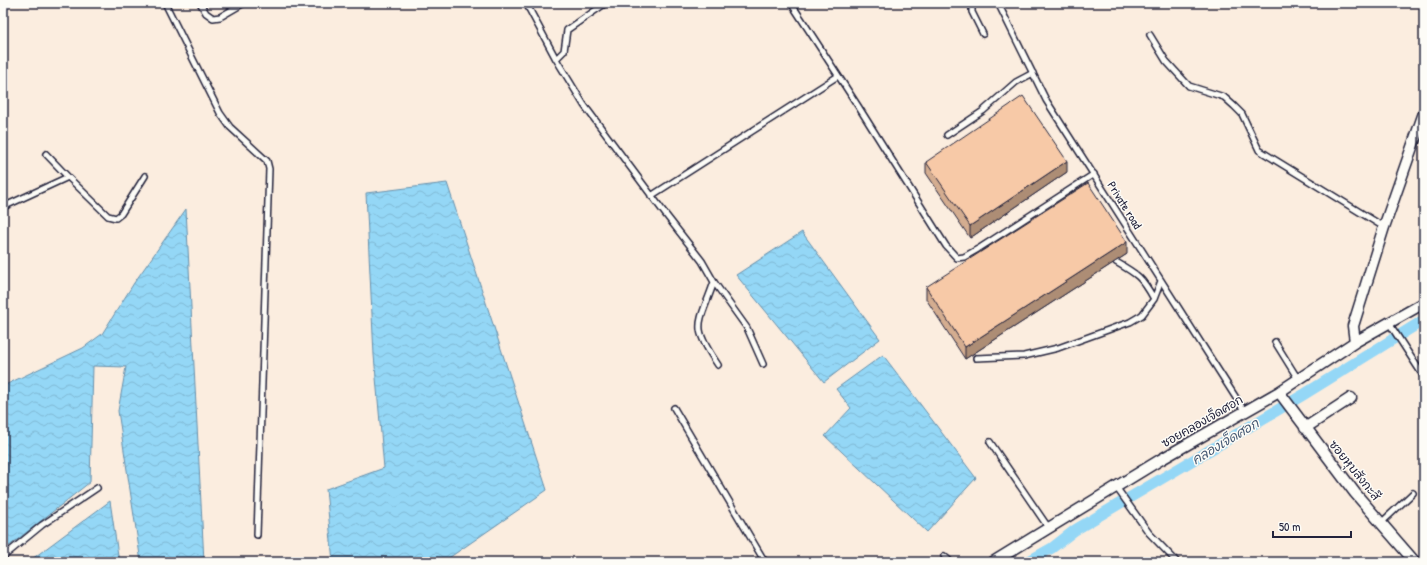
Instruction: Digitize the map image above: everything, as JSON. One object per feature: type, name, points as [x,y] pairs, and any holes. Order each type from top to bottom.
[{"type":"street","points":[[1355,342],[1353,326],[1384,227],[1424,113]]},
{"type":"street","name":"ซอยคลองเจ็ดศอก","points":[[993,562],[1048,527],[1116,487],[1245,412],[1281,394],[1298,379],[1355,342],[1390,325],[1424,302]]},
{"type":"street","name":"ซอยหุบสังกะสี","points":[[1281,394],[1305,428],[1381,523],[1415,562]]},
{"type":"street","points":[[1305,428],[1351,398]]},
{"type":"lane","points":[[165,3],[220,112],[230,127],[267,161],[269,169],[257,536]]},
{"type":"lane","points":[[200,3],[206,13],[213,18],[220,17],[244,3]]},
{"type":"lane","points":[[526,3],[556,59],[584,105],[651,196],[702,261],[714,282],[747,328],[763,364]]},
{"type":"lane","points":[[556,59],[564,51],[567,30],[606,3]]},
{"type":"lane","points":[[791,3],[946,246],[957,258],[964,257],[978,249],[1094,174]]},
{"type":"lane","points":[[972,3],[972,12],[984,34]]},
{"type":"lane","name":"Private road","points":[[998,3],[1046,100],[1245,412]]},
{"type":"lane","points":[[1150,34],[1166,61],[1189,86],[1224,97],[1242,114],[1259,150],[1384,227]]},
{"type":"lane","points":[[947,135],[983,111],[1016,82],[1033,73]]},
{"type":"lane","points":[[651,196],[838,76]]},
{"type":"lane","points":[[46,154],[108,216],[116,218],[121,214],[146,176]]},
{"type":"lane","points":[[3,207],[68,177]]},
{"type":"lane","points":[[1116,262],[1138,275],[1144,282],[1154,300]]},
{"type":"lane","points":[[976,358],[1024,356],[1058,348],[1130,322],[1142,315],[1154,300],[1161,281]]},
{"type":"lane","points":[[714,282],[699,321],[699,332],[704,344],[718,365]]},
{"type":"lane","points":[[1390,325],[1424,376]]},
{"type":"lane","points":[[1275,342],[1298,379]]},
{"type":"lane","points":[[674,408],[765,562]]},
{"type":"lane","points":[[990,442],[1048,527]]},
{"type":"lane","points":[[1116,487],[1128,506],[1149,533],[1177,562]]},
{"type":"lane","points":[[3,557],[42,525],[97,488]]},
{"type":"lane","points":[[1381,523],[1413,493]]},
{"type":"lane","points":[[944,556],[950,562]]},
{"type":"water","points":[[447,183],[547,490],[443,562],[333,562],[326,489],[384,468],[374,355],[366,193]]},
{"type":"water","points":[[186,209],[204,562],[141,562],[118,411],[126,367],[93,366],[90,482],[3,551],[3,386],[83,348],[102,334],[134,283]]},
{"type":"water","points":[[802,232],[880,339],[824,382],[736,275]]},
{"type":"water","points":[[883,355],[976,478],[927,532],[825,436],[851,408],[836,389]]},
{"type":"water","points":[[110,501],[119,562],[28,562]]},
{"type":"building","points":[[1023,96],[1067,161],[970,226],[926,162]]},
{"type":"building","points":[[1088,183],[1127,242],[965,347],[926,287]]},
{"type":"waterway","name":"คลองเจ็ดศอก","points":[[1027,562],[1052,548],[1075,530],[1303,395],[1424,320]]}]
